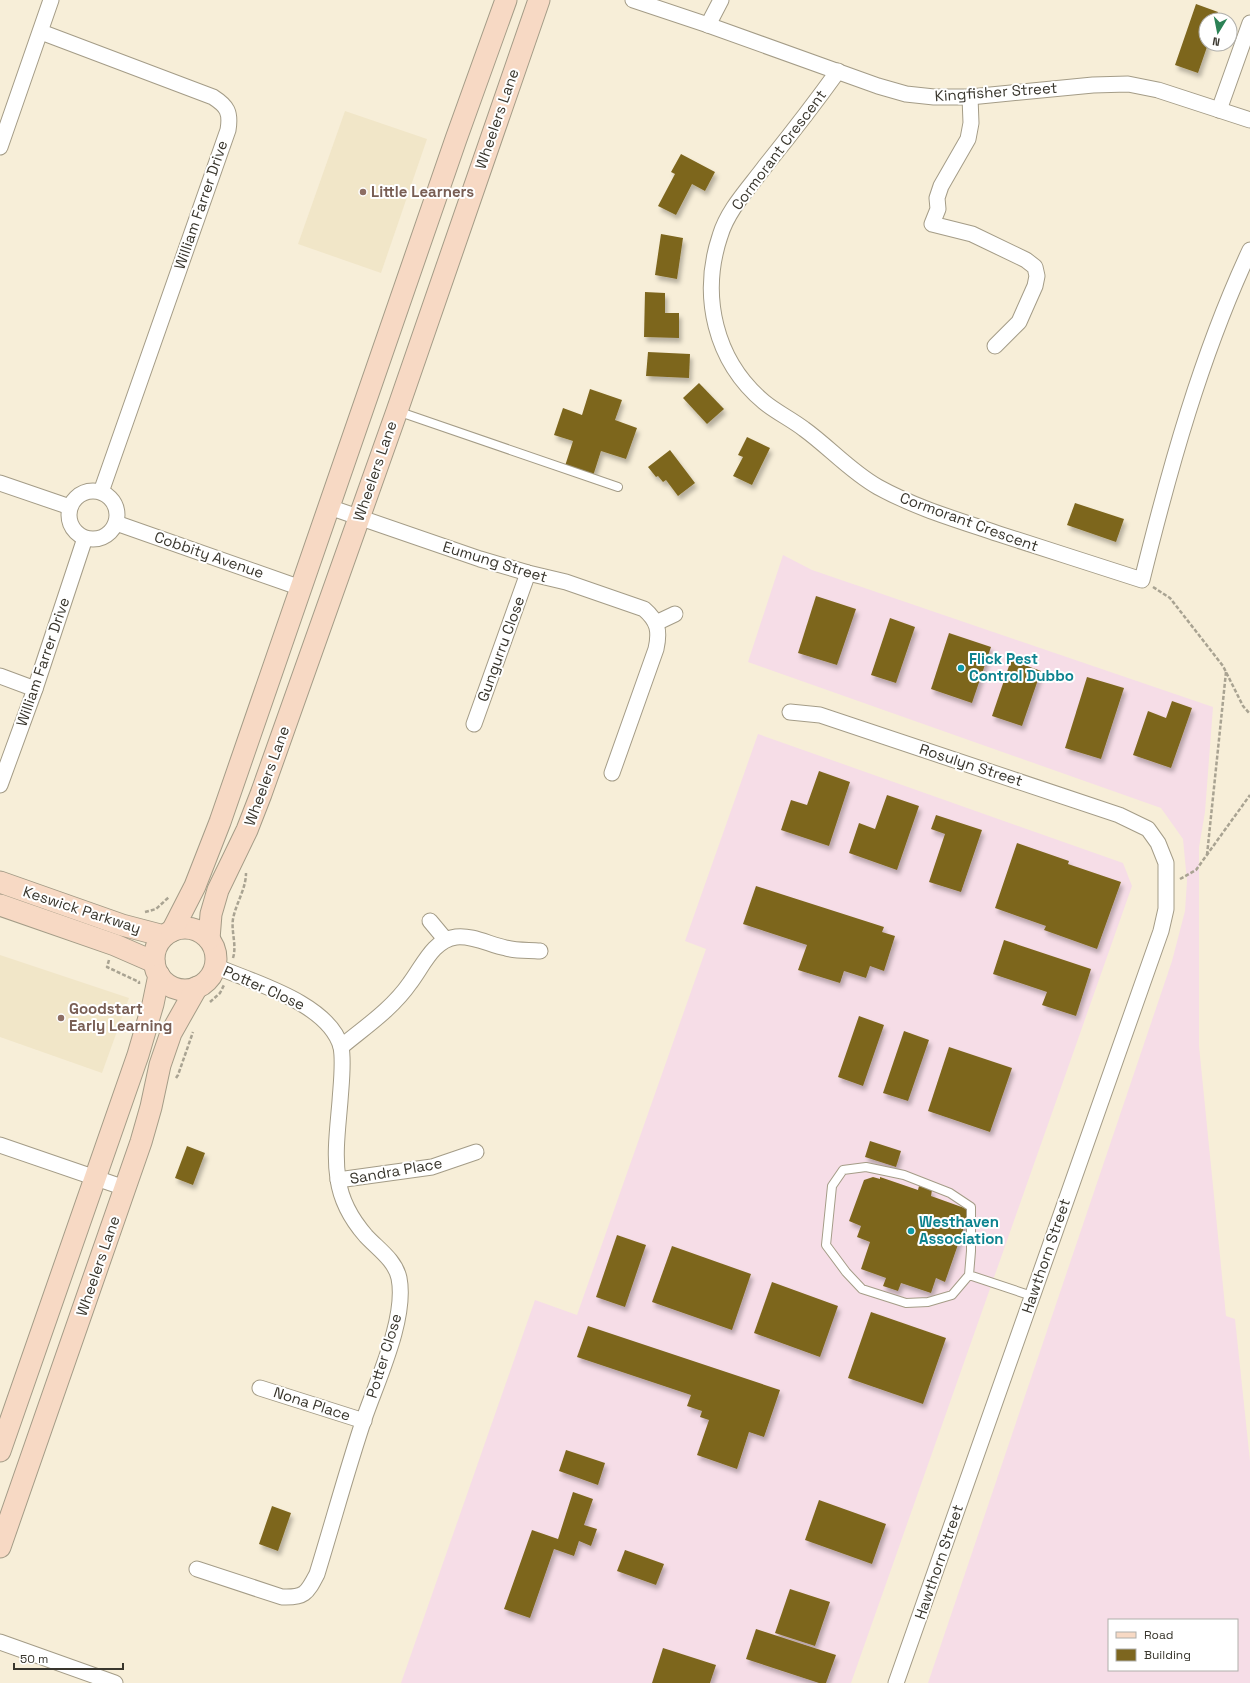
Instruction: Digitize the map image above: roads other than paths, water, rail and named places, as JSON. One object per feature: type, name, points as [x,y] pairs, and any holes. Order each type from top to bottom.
[{"type":"main road","name":"Wheelers Lane","points":[[168,933],[195,886],[205,863],[506,0]]},
{"type":"main road","name":"Wheelers Lane","points":[[209,939],[211,914],[218,890],[247,830],[261,794],[359,518],[539,0]]},
{"type":"main road","name":"Keswick Parkway","points":[[0,882],[122,925],[168,933]]},
{"type":"main road","name":"Keswick Parkway","points":[[0,905],[115,945],[156,969]]},
{"type":"main road","points":[[182,928],[192,929],[209,939],[214,948],[216,957],[215,966],[211,975],[205,982],[197,987],[180,989],[164,982],[156,969],[156,948],[168,933],[182,928]]},
{"type":"main road","name":"Wheelers Lane","points":[[0,1451],[147,1028],[156,969]]},
{"type":"main road","name":"Wheelers Lane","points":[[0,1547],[125,1188],[151,1107],[160,1065],[171,1033],[197,987]]},
{"type":"street","points":[[0,147],[51,0]]},
{"type":"street","name":"Kingfisher Street","points":[[633,0],[708,25],[838,72],[906,94],[934,98],[970,97],[1093,85],[1128,84],[1158,90],[1250,120]]},
{"type":"street","points":[[708,25],[721,0]]},
{"type":"street","points":[[1219,110],[1250,23]]},
{"type":"street","name":"William Farrer Drive","points":[[41,32],[213,97],[224,104],[229,122],[228,130],[101,492]]},
{"type":"street","name":"Cormorant Crescent","points":[[838,72],[735,205],[720,235],[713,266],[711,296],[714,325],[723,351],[741,380],[765,403],[816,438],[876,485],[907,502],[941,515],[1142,580],[1170,469],[1202,366],[1250,250]]},
{"type":"street","points":[[970,97],[971,123],[968,139],[941,186],[937,198],[938,209],[932,224],[972,234],[1026,260],[1035,267],[1037,276],[1035,286],[1019,322],[995,346]]},
{"type":"street","points":[[0,483],[70,507]]},
{"type":"street","points":[[94,490],[108,495],[117,508],[118,516],[113,530],[100,538],[85,538],[78,534],[70,522],[70,507],[74,500],[86,492],[94,490]]},
{"type":"street","name":"Eumung Street","points":[[329,507],[480,559],[566,582],[638,606],[651,615],[656,623]]},
{"type":"street","name":"Cobbity Avenue","points":[[116,523],[301,588]]},
{"type":"street","name":"William Farrer Drive","points":[[0,785],[35,689],[85,538]]},
{"type":"street","name":"Gungurru Close","points":[[474,724],[528,573]]},
{"type":"street","points":[[612,773],[656,649],[659,636],[656,623],[675,614]]},
{"type":"street","points":[[0,676],[35,689]]},
{"type":"street","name":"Rosulyn Street","points":[[790,712],[820,715],[1119,815],[1148,829]]},
{"type":"street","name":"Hawthorn Street","points":[[896,1683],[1161,930],[1166,909],[1166,863],[1158,843],[1148,829]]},
{"type":"street","points":[[430,921],[445,939]]},
{"type":"street","points":[[340,1047],[383,1013],[398,999],[433,950],[445,939],[458,937],[473,939],[507,949],[540,951]]},
{"type":"street","name":"Potter Close","points":[[197,1569],[282,1597],[297,1598],[308,1591],[317,1574],[364,1420],[395,1329],[399,1312],[400,1293],[398,1276],[390,1260],[367,1237],[355,1222],[344,1202],[338,1180],[336,1158],[341,1069],[340,1047],[331,1028],[317,1013],[299,1001],[215,966]]},
{"type":"street","points":[[0,1145],[95,1179],[125,1188]]},
{"type":"street","name":"Sandra Place","points":[[338,1180],[432,1168],[476,1152]]},
{"type":"street","name":"Nona Place","points":[[260,1388],[364,1420]]},
{"type":"street","points":[[0,1642],[114,1683]]},
{"type":"lane","points":[[396,411],[618,487]]},
{"type":"lane","points":[[866,1167],[904,1175],[950,1193],[972,1207],[969,1275],[952,1294],[928,1302],[906,1303],[862,1289],[846,1272],[826,1245],[832,1186],[843,1170],[866,1167]]},
{"type":"lane","points":[[969,1275],[1032,1296]]},
{"type":"place","name":"Little Learners","points":[[363,192]]},
{"type":"place","name":"Flick Pest Control Dubbo","points":[[961,668]]},
{"type":"place","name":"Goodstart Early Learning","points":[[61,1018]]},
{"type":"place","name":"Westhaven Association","points":[[911,1231]]}]
